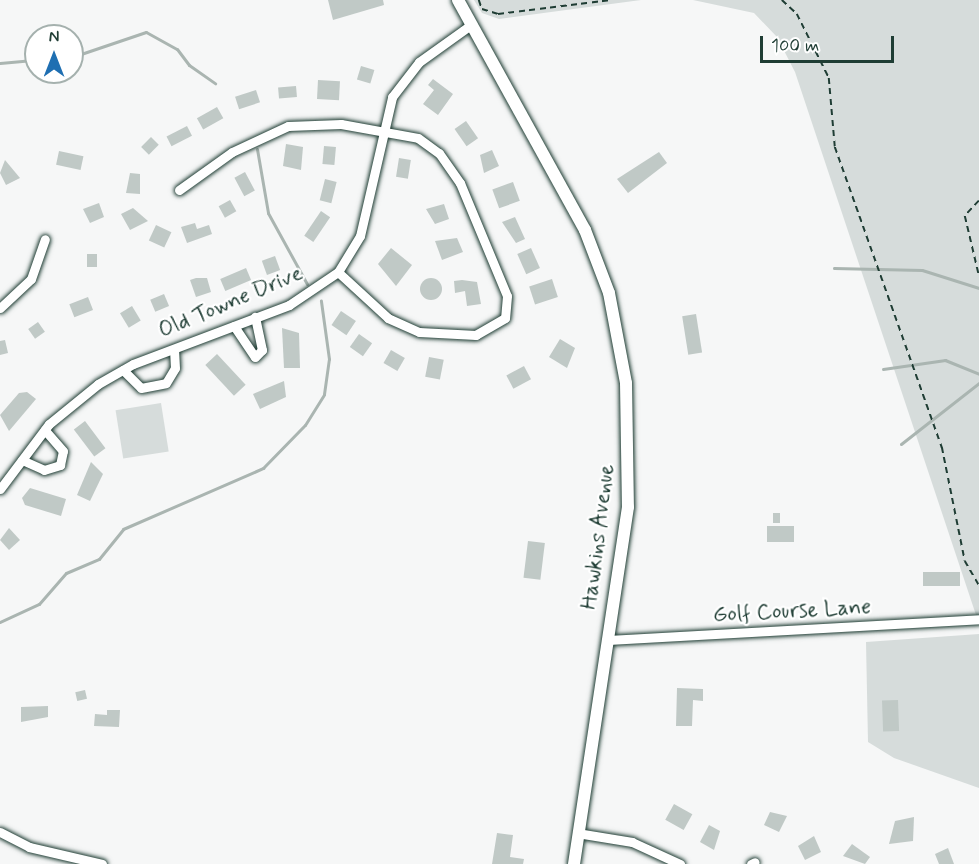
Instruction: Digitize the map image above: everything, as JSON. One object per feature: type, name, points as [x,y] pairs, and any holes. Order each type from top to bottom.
[{"type":"main road","name":"Hawkins Avenue","points":[[458,0],[565,185],[597,260],[615,320],[630,446],[628,507],[574,864]]},
{"type":"street","name":"Old Towne Drive","points":[[0,489],[45,430],[123,369],[289,305],[338,272],[360,236],[381,129],[408,73],[472,24]]},
{"type":"street","points":[[179,190],[232,152],[288,126],[341,124],[381,129],[418,138],[448,162],[507,296],[505,318],[476,335],[419,332],[388,318],[338,272]]},
{"type":"street","points":[[0,308],[31,279],[45,239]]},
{"type":"street","points":[[234,326],[255,357],[262,350],[255,317]]},
{"type":"street","points":[[123,369],[141,388],[166,383],[175,368],[174,349]]},
{"type":"street","points":[[22,460],[44,470],[60,465],[63,451],[45,430]]},
{"type":"street","name":"Golf Course Lane","points":[[608,640],[979,619]]},
{"type":"street","points":[[0,832],[29,848],[102,864]]},
{"type":"street","points":[[577,833],[632,842],[680,864]]},
{"type":"path","points":[[479,0],[482,9],[498,14],[611,0]]},
{"type":"path","points":[[782,0],[797,14],[829,78],[830,128],[872,263],[942,447],[965,561],[979,585]]},
{"type":"path","points":[[979,201],[964,216],[979,275]]},
{"type":"shaded area","points":[[474,0],[641,0],[499,19],[482,13]]},
{"type":"shaded area","points":[[693,0],[979,0],[979,624],[795,72],[777,37],[754,13]]},
{"type":"shaded area","points":[[161,403],[169,451],[123,459],[116,410]]},
{"type":"shaded area","points":[[979,634],[979,788],[894,758],[868,742],[866,642]]},
{"type":"building","points":[[328,0],[383,0],[384,5],[333,20]]},
{"type":"building","points":[[361,66],[374,70],[370,83],[357,79]]},
{"type":"building","points":[[433,79],[453,94],[438,115],[423,104],[434,90],[428,85]]},
{"type":"building","points":[[318,80],[340,81],[339,100],[317,99]]},
{"type":"building","points":[[296,86],[297,97],[279,99],[278,88]]},
{"type":"building","points":[[256,90],[260,102],[239,109],[235,97]]},
{"type":"building","points":[[217,107],[223,118],[203,130],[197,118]]},
{"type":"building","points":[[466,121],[478,138],[467,146],[455,129]]},
{"type":"building","points":[[187,126],[192,136],[172,146],[167,136]]},
{"type":"building","points":[[151,137],[159,145],[149,155],[141,147]]},
{"type":"building","points":[[286,144],[303,147],[301,170],[283,166]]},
{"type":"building","points":[[324,146],[336,147],[334,165],[322,164]]},
{"type":"building","points":[[492,150],[499,166],[484,173],[480,155]]},
{"type":"building","points":[[59,151],[83,156],[81,170],[56,165]]},
{"type":"building","points":[[659,152],[667,163],[628,193],[617,179]]},
{"type":"building","points":[[399,158],[411,160],[408,179],[396,177]]},
{"type":"building","points":[[5,160],[20,178],[6,185],[0,173]]},
{"type":"building","points":[[245,172],[255,191],[244,196],[234,178]]},
{"type":"building","points":[[130,173],[140,174],[140,194],[126,193]]},
{"type":"building","points":[[325,179],[337,182],[331,203],[320,200]]},
{"type":"building","points":[[513,182],[520,201],[499,208],[492,190]]},
{"type":"building","points":[[230,200],[236,211],[225,218],[219,206]]},
{"type":"building","points":[[99,203],[104,217],[90,223],[83,209]]},
{"type":"building","points":[[444,204],[449,219],[435,224],[426,209]]},
{"type":"building","points":[[133,208],[148,221],[130,230],[121,214]]},
{"type":"building","points":[[321,211],[330,217],[313,242],[304,236]]},
{"type":"building","points":[[515,217],[525,239],[516,243],[502,222]]},
{"type":"building","points":[[195,223],[197,229],[209,225],[212,234],[187,243],[181,227]]},
{"type":"building","points":[[156,225],[171,232],[164,248],[149,240]]},
{"type":"building","points":[[457,238],[463,252],[442,260],[435,241]]},
{"type":"building","points":[[391,248],[412,265],[396,286],[378,264]]},
{"type":"building","points":[[531,248],[540,268],[526,274],[517,254]]},
{"type":"building","points":[[87,254],[97,254],[97,267],[87,267]]},
{"type":"building","points":[[275,256],[280,270],[267,275],[262,261]]},
{"type":"building","points":[[246,268],[251,280],[225,291],[220,279]]},
{"type":"building","points":[[207,278],[211,292],[196,297],[190,280]]},
{"type":"building","points":[[431,278],[439,281],[442,289],[439,297],[431,300],[423,297],[420,289],[423,281]]},
{"type":"building","points":[[552,279],[558,297],[535,304],[529,286]]},
{"type":"building","points":[[454,281],[477,282],[481,304],[467,306],[465,291],[455,293]]},
{"type":"building","points":[[164,294],[169,306],[155,312],[150,300]]},
{"type":"building","points":[[88,297],[93,310],[74,317],[69,304]]},
{"type":"building","points":[[132,306],[141,321],[129,328],[120,313]]},
{"type":"building","points":[[341,311],[356,321],[346,335],[331,325]]},
{"type":"building","points":[[696,314],[702,353],[688,355],[682,316]]},
{"type":"building","points":[[38,322],[45,332],[35,339],[28,329]]},
{"type":"building","points":[[282,328],[299,333],[300,368],[284,368]]},
{"type":"building","points":[[359,334],[372,343],[363,356],[350,347]]},
{"type":"building","points":[[560,339],[575,348],[567,368],[549,357]]},
{"type":"building","points":[[5,340],[8,353],[0,355],[0,341]]},
{"type":"building","points":[[391,350],[405,358],[397,371],[384,363]]},
{"type":"building","points":[[217,354],[246,385],[234,396],[205,365]]},
{"type":"building","points":[[429,357],[444,360],[440,379],[425,377]]},
{"type":"building","points":[[524,366],[531,379],[513,389],[506,375]]},
{"type":"building","points":[[284,381],[286,397],[260,409],[253,394]]},
{"type":"building","points":[[27,392],[36,399],[9,431],[0,415],[19,393]]},
{"type":"building","points":[[85,421],[105,448],[94,457],[74,429]]},
{"type":"building","points":[[91,462],[103,474],[90,501],[77,495]]},
{"type":"building","points":[[30,488],[66,499],[61,516],[25,505],[22,498]]},
{"type":"building","points":[[773,513],[780,513],[780,523],[773,523]]},
{"type":"building","points":[[767,526],[794,526],[794,542],[767,542]]},
{"type":"building","points":[[9,528],[20,540],[9,550],[0,540]]},
{"type":"building","points":[[528,541],[545,543],[540,580],[523,578]]},
{"type":"building","points":[[923,572],[960,572],[960,586],[923,586]]},
{"type":"building","points":[[677,688],[703,689],[703,701],[693,700],[692,726],[676,726]]},
{"type":"building","points":[[85,690],[87,699],[77,701],[75,692]]},
{"type":"building","points":[[898,700],[899,731],[883,732],[882,701]]},
{"type":"building","points":[[48,706],[48,717],[21,722],[21,707]]},
{"type":"building","points":[[107,710],[120,710],[119,727],[94,726],[95,714],[107,715]]},
{"type":"building","points":[[674,804],[692,814],[684,830],[665,820]]},
{"type":"building","points":[[770,812],[787,816],[779,832],[764,825]]},
{"type":"building","points":[[914,817],[913,841],[889,844],[895,821]]},
{"type":"building","points":[[709,825],[720,831],[714,850],[700,842]]},
{"type":"building","points":[[497,833],[513,835],[510,857],[524,859],[523,864],[492,864]]},
{"type":"building","points":[[814,836],[821,852],[805,860],[798,846]]},
{"type":"building","points":[[852,844],[870,857],[865,864],[843,856]]},
{"type":"building","points":[[948,848],[954,864],[939,864],[935,854]]},
{"type":"waterway","points":[[84,53],[146,32],[177,49],[189,65],[215,83]]},
{"type":"waterway","points":[[0,63],[24,61]]},
{"type":"waterway","points":[[257,149],[268,213],[307,284]]},
{"type":"waterway","points":[[834,268],[922,270],[979,288]]},
{"type":"waterway","points":[[0,622],[39,604],[66,573],[99,559],[123,529],[263,468],[305,425],[324,394],[329,359],[321,301]]},
{"type":"waterway","points":[[883,369],[945,360],[979,374]]},
{"type":"waterway","points":[[901,444],[979,383]]}]
